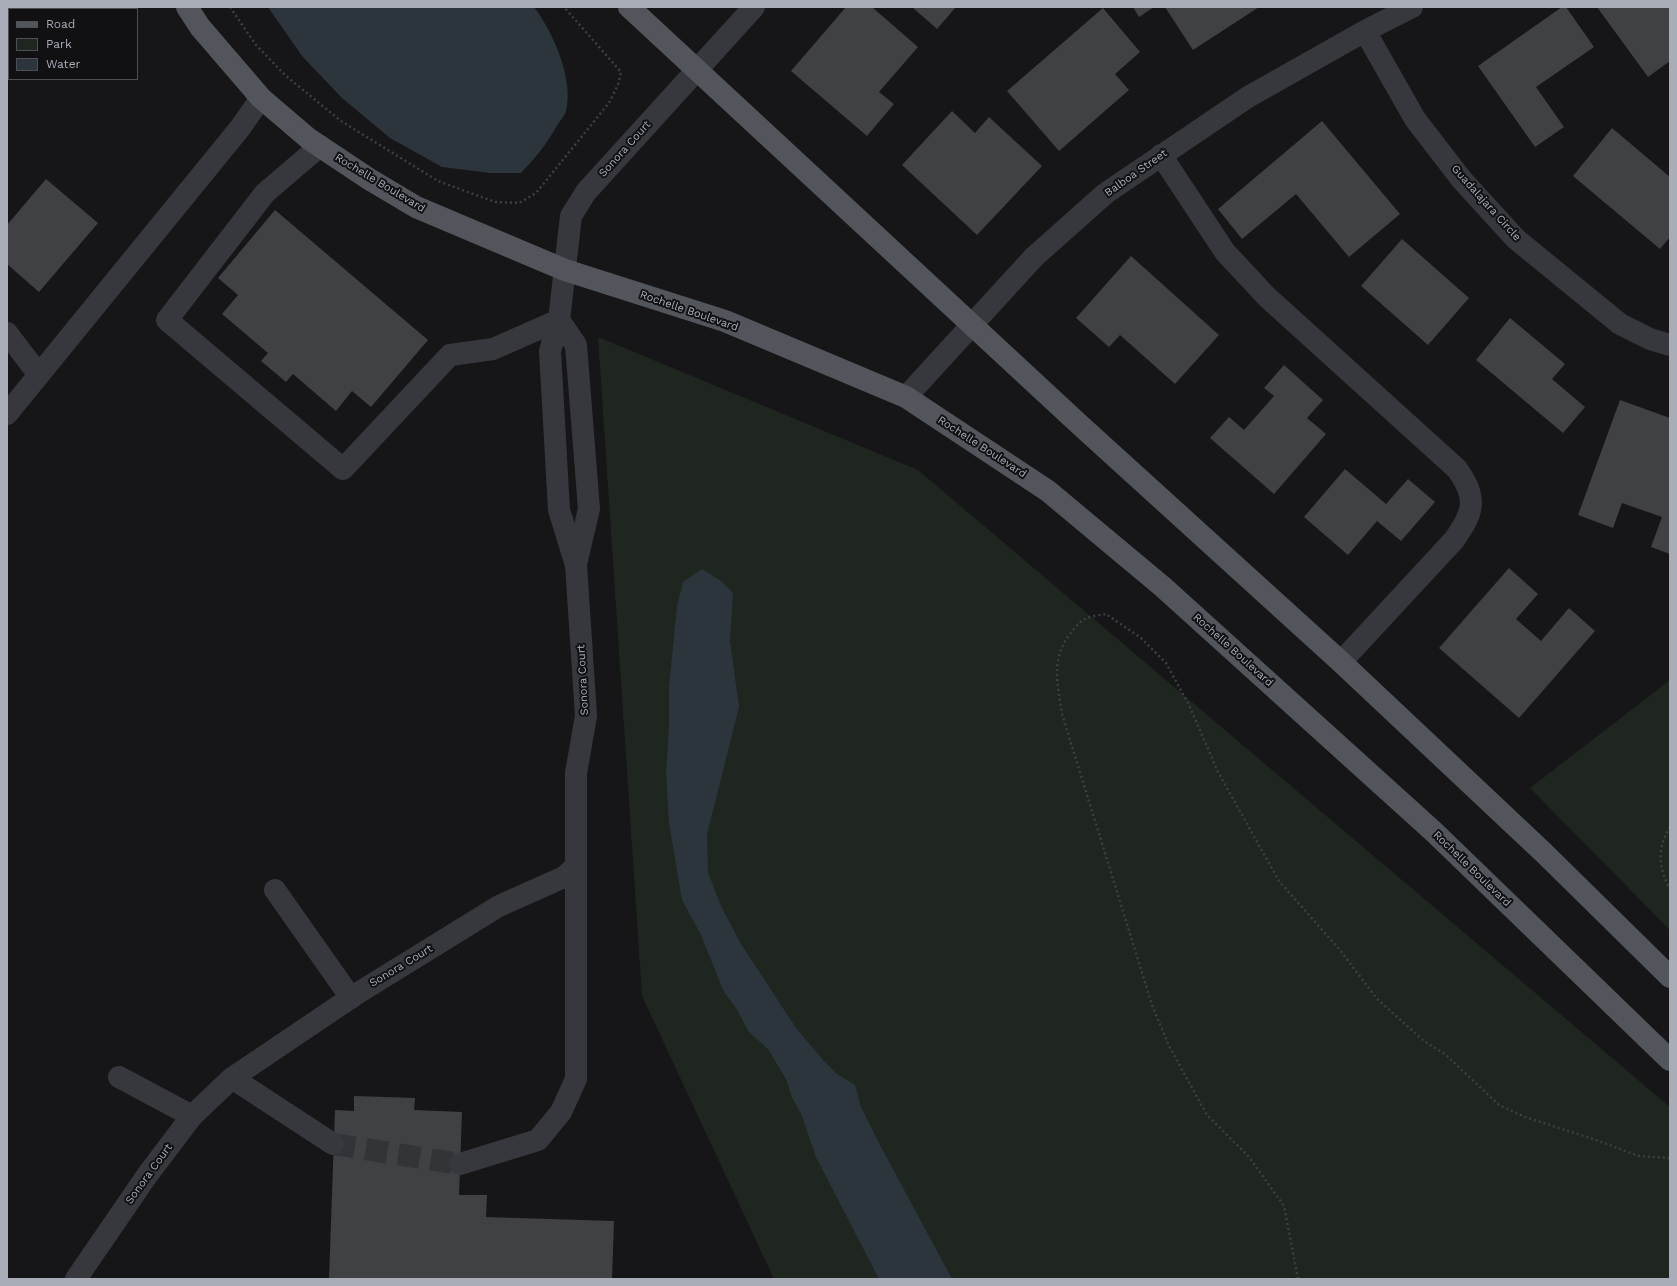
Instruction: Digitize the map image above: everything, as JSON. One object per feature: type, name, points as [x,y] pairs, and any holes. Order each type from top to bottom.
[{"type":"main road","name":"Rochelle Boulevard","points":[[188,7],[200,26],[261,98],[320,146],[369,179],[416,207],[565,270],[725,322],[906,397],[1048,490],[1163,587],[1434,832],[1670,1060]]},
{"type":"main road","points":[[629,7],[971,324],[1341,662],[1544,853],[1670,977]]},
{"type":"street","name":"Sonora Court","points":[[460,1164],[538,1140],[561,1112],[576,1079],[576,773],[586,716],[576,565],[559,510],[550,351],[559,320],[571,216],[586,192],[754,7]]},
{"type":"street","name":"Balboa Street","points":[[906,397],[971,324],[1034,257],[1106,193],[1248,97],[1365,31],[1412,7]]},
{"type":"street","name":"Guadalajara Circle","points":[[1365,31],[1415,119],[1462,180],[1516,239],[1620,324],[1650,339],[1670,345]]},
{"type":"street","points":[[7,414],[156,228],[240,128],[261,98]]},
{"type":"street","points":[[320,146],[265,193],[167,320],[343,469],[450,355],[493,349],[559,320]]},
{"type":"street","points":[[1161,155],[1225,252],[1262,292],[1457,469],[1466,482],[1472,501],[1468,520],[1454,540],[1341,662]]},
{"type":"street","name":"Sonora Court","points":[[559,320],[576,345],[589,510],[576,565]]},
{"type":"street","points":[[7,333],[39,375]]},
{"type":"street","name":"Sonora Court","points":[[76,1279],[148,1174],[192,1116],[232,1078],[351,998],[499,906],[564,877],[576,866]]},
{"type":"street","points":[[275,890],[351,998]]},
{"type":"street","points":[[119,1077],[192,1116]]},
{"type":"street","points":[[232,1078],[333,1144]]},
{"type":"path","points":[[230,7],[256,45],[281,71],[341,121],[438,181],[495,202],[519,203],[536,193],[609,103],[618,85],[621,72],[564,7]]},
{"type":"path","points":[[1298,1279],[1284,1206],[1249,1157],[1207,1115],[1169,1046],[1152,1005],[1062,714],[1057,682],[1057,660],[1064,642],[1075,627],[1085,619],[1106,614],[1141,638],[1166,663],[1189,704],[1218,772],[1280,881],[1344,956],[1378,999],[1424,1041],[1446,1055],[1498,1105],[1525,1117],[1596,1140],[1639,1156],[1670,1158]]},
{"type":"path","points":[[1670,827],[1660,846],[1660,863],[1670,889]]},
{"type":"green space","points":[[598,337],[918,470],[1670,1107],[1670,1279],[774,1279],[642,996]]},
{"type":"green space","points":[[1670,680],[1670,930],[1530,788]]},
{"type":"water","points":[[268,7],[534,7],[555,42],[560,56],[567,85],[568,98],[564,116],[541,150],[521,173],[490,173],[442,167],[390,138],[342,98],[302,56]]},
{"type":"water","points":[[702,569],[721,581],[733,593],[730,641],[739,707],[707,834],[708,872],[720,904],[741,944],[796,1028],[837,1074],[855,1085],[861,1107],[880,1145],[952,1279],[879,1279],[816,1157],[802,1116],[792,1097],[786,1079],[768,1049],[749,1032],[736,1008],[724,992],[701,935],[682,900],[669,823],[666,772],[669,727],[669,687],[677,606],[683,582]]},
{"type":"building","points":[[39,7],[116,8],[40,8]]},
{"type":"building","points":[[846,7],[872,7],[918,47],[879,92],[894,104],[867,136],[791,71]]},
{"type":"building","points":[[912,7],[956,7],[937,29]]},
{"type":"building","points":[[1133,7],[1154,7],[1139,17]]},
{"type":"building","points":[[1165,7],[1259,7],[1193,50]]},
{"type":"building","points":[[1562,7],[1566,7],[1594,47],[1536,87],[1564,127],[1535,147],[1478,66]]},
{"type":"building","points":[[1597,7],[1670,7],[1670,61],[1648,77]]},
{"type":"building","points":[[1103,8],[1140,52],[1115,74],[1129,90],[1059,151],[1007,91]]},
{"type":"building","points":[[952,111],[975,133],[989,117],[1042,166],[977,235],[902,165]]},
{"type":"building","points":[[1322,121],[1400,214],[1349,257],[1296,194],[1242,239],[1218,209]]},
{"type":"building","points":[[1612,128],[1670,177],[1670,237],[1660,249],[1573,176]]},
{"type":"building","points":[[46,179],[98,223],[39,292],[7,264],[7,225]]},
{"type":"building","points":[[275,210],[428,340],[371,407],[352,391],[336,411],[293,374],[286,382],[261,361],[268,353],[222,314],[238,295],[218,278]]},
{"type":"building","points":[[1402,239],[1469,298],[1428,345],[1361,286]]},
{"type":"building","points":[[1131,256],[1219,335],[1175,384],[1120,335],[1109,347],[1076,318]]},
{"type":"building","points":[[1510,318],[1565,364],[1552,379],[1585,407],[1563,433],[1476,360]]},
{"type":"building","points":[[1284,365],[1323,400],[1307,418],[1326,434],[1274,494],[1210,438],[1229,417],[1244,430],[1274,396],[1264,388]]},
{"type":"building","points":[[1620,400],[1670,418],[1670,554],[1651,547],[1662,517],[1622,503],[1613,528],[1578,515]]},
{"type":"building","points":[[1345,469],[1386,504],[1408,479],[1435,502],[1401,541],[1377,521],[1348,555],[1304,517]]},
{"type":"building","points":[[1509,568],[1538,594],[1516,619],[1541,641],[1569,608],[1595,631],[1519,718],[1439,648]]},
{"type":"building","points":[[354,1096],[415,1098],[414,1110],[462,1112],[459,1195],[487,1195],[486,1217],[614,1221],[612,1279],[329,1279],[335,1110],[354,1111]]},
{"type":"tunnel","points":[[333,1144],[460,1164]]}]
